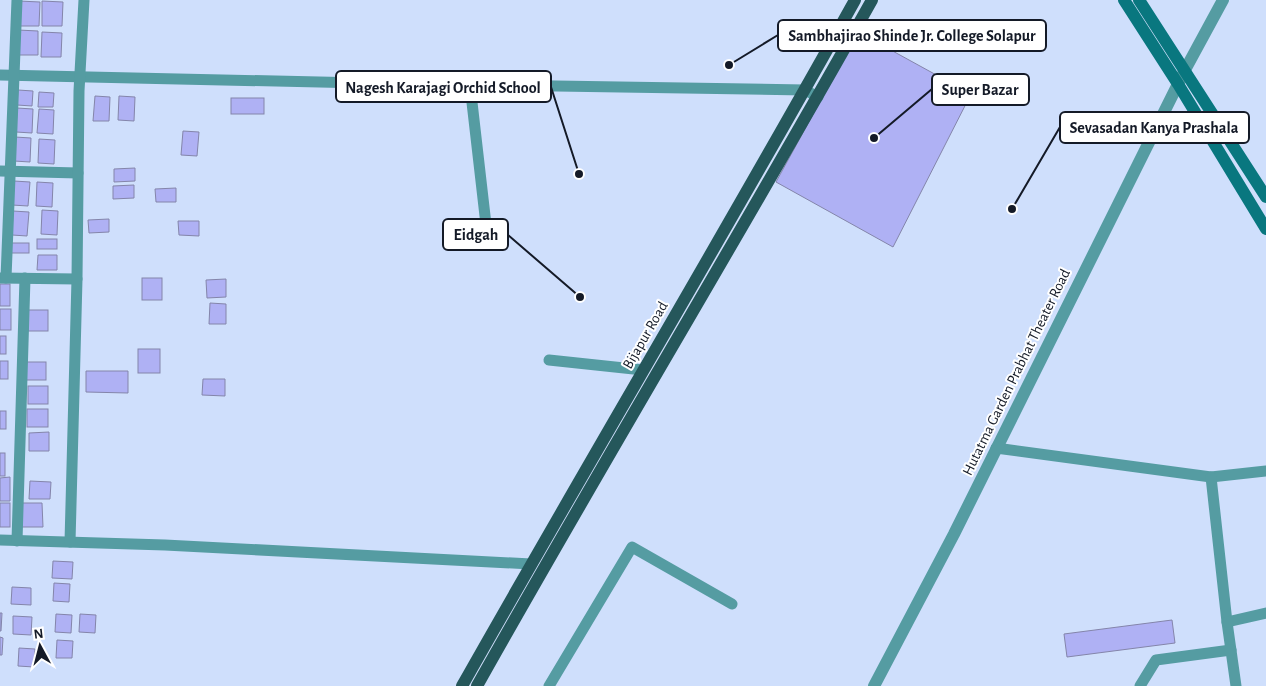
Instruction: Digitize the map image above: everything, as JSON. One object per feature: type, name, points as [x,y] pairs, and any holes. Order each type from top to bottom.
[{"type":"main road","name":"Bijapur Road","points":[[462,686],[855,0]]},
{"type":"main road","points":[[477,686],[518,612],[818,97],[872,0]]},
{"type":"main road","points":[[1124,0],[1178,84],[1266,229]]},
{"type":"main road","points":[[1140,0],[1266,197]]},
{"type":"street","points":[[17,0],[14,76],[5,172],[3,278],[77,279]]},
{"type":"street","points":[[70,542],[80,76],[84,0]]},
{"type":"street","name":"Hutatma Garden Prabhat Theater Road","points":[[874,686],[954,534],[1185,70],[1223,0]]},
{"type":"street","points":[[0,75],[805,90],[818,97]]},
{"type":"street","points":[[470,85],[488,242]]},
{"type":"street","points":[[5,172],[78,173]]},
{"type":"street","points":[[17,541],[25,278]]},
{"type":"street","points":[[550,360],[643,370]]},
{"type":"street","points":[[996,448],[1211,477],[1266,471]]},
{"type":"street","points":[[1211,477],[1236,686]]},
{"type":"street","points":[[0,540],[165,545],[532,564]]},
{"type":"street","points":[[549,686],[632,547],[732,604]]},
{"type":"street","points":[[1227,622],[1266,613]]},
{"type":"street","points":[[1140,686],[1156,660],[1231,650]]},
{"type":"building","points":[[19,1],[40,2],[39,26],[18,26]]},
{"type":"building","points":[[42,1],[63,2],[62,26],[42,26]]},
{"type":"building","points":[[18,30],[38,31],[38,55],[17,55]]},
{"type":"building","points":[[42,32],[62,33],[61,57],[41,57]]},
{"type":"building","points":[[858,32],[971,94],[893,247],[776,182]]},
{"type":"building","points":[[18,90],[33,91],[32,106],[17,105]]},
{"type":"building","points":[[39,92],[54,93],[53,107],[38,107]]},
{"type":"building","points":[[95,96],[110,97],[109,121],[93,121]]},
{"type":"building","points":[[119,96],[135,97],[134,121],[118,120]]},
{"type":"building","points":[[231,98],[264,98],[264,114],[231,114]]},
{"type":"building","points":[[17,108],[33,109],[32,133],[16,132]]},
{"type":"building","points":[[39,109],[54,110],[53,134],[37,133]]},
{"type":"building","points":[[183,131],[199,132],[197,156],[181,155]]},
{"type":"building","points":[[15,137],[31,138],[30,162],[14,161]]},
{"type":"building","points":[[39,139],[55,140],[54,164],[38,163]]},
{"type":"building","points":[[135,168],[135,181],[114,182],[114,169]]},
{"type":"building","points":[[14,181],[30,182],[28,206],[12,205]]},
{"type":"building","points":[[37,182],[53,183],[52,207],[36,206]]},
{"type":"building","points":[[134,185],[134,198],[113,199],[113,186]]},
{"type":"building","points":[[176,188],[176,202],[156,202],[155,189]]},
{"type":"building","points":[[42,210],[58,211],[57,235],[41,234]]},
{"type":"building","points":[[13,211],[29,212],[27,236],[12,235]]},
{"type":"building","points":[[109,219],[109,232],[89,233],[88,220]]},
{"type":"building","points":[[178,221],[199,221],[199,236],[179,235]]},
{"type":"building","points":[[37,239],[57,239],[57,249],[37,249]]},
{"type":"building","points":[[9,243],[29,243],[29,253],[9,253]]},
{"type":"building","points":[[38,255],[57,255],[57,270],[37,270]]},
{"type":"building","points":[[142,278],[162,278],[162,300],[142,300]]},
{"type":"building","points":[[226,279],[226,297],[207,298],[206,280]]},
{"type":"building","points":[[0,284],[10,284],[10,306],[0,306]]},
{"type":"building","points":[[210,303],[226,304],[226,324],[209,324]]},
{"type":"building","points":[[0,309],[11,309],[11,330],[0,330]]},
{"type":"building","points":[[28,310],[48,310],[48,331],[28,331]]},
{"type":"building","points":[[0,336],[6,336],[6,354],[0,354]]},
{"type":"building","points":[[138,349],[160,349],[160,373],[138,373]]},
{"type":"building","points":[[0,361],[8,361],[8,379],[0,379]]},
{"type":"building","points":[[26,362],[46,362],[46,380],[26,380]]},
{"type":"building","points":[[86,371],[128,371],[128,393],[86,392]]},
{"type":"building","points":[[203,379],[225,379],[225,396],[202,395]]},
{"type":"building","points":[[28,386],[48,386],[48,404],[28,404]]},
{"type":"building","points":[[27,409],[48,409],[48,427],[27,427]]},
{"type":"building","points":[[0,411],[6,411],[6,429],[0,429]]},
{"type":"building","points":[[49,432],[49,451],[29,451],[29,433]]},
{"type":"building","points":[[0,453],[5,453],[5,476],[0,476]]},
{"type":"building","points":[[10,477],[10,501],[0,501],[0,478]]},
{"type":"building","points":[[30,481],[51,482],[50,499],[29,499]]},
{"type":"building","points":[[0,503],[10,503],[10,527],[0,527]]},
{"type":"building","points":[[20,503],[42,503],[43,527],[21,527]]},
{"type":"building","points":[[53,561],[73,562],[72,579],[52,578]]},
{"type":"building","points":[[54,583],[70,584],[69,602],[53,601]]},
{"type":"building","points":[[12,587],[31,588],[31,605],[11,604]]},
{"type":"building","points":[[0,613],[2,613],[1,631],[0,631]]},
{"type":"building","points":[[56,614],[72,615],[71,633],[55,632]]},
{"type":"building","points":[[80,614],[96,615],[95,633],[79,632]]},
{"type":"building","points":[[13,616],[32,617],[31,635],[13,634]]},
{"type":"building","points":[[1172,620],[1175,643],[1067,657],[1064,634]]},
{"type":"building","points":[[0,637],[3,638],[2,655],[0,655]]},
{"type":"building","points":[[57,640],[73,641],[72,658],[56,658]]},
{"type":"building","points":[[19,648],[35,649],[34,667],[18,666]]},
{"type":"place","name":"Sambhajirao Shinde Jr. College Solapur","points":[[729,65]]},
{"type":"place","name":"Super Bazar","points":[[874,138]]},
{"type":"place","name":"Nagesh Karajagi Orchid School","points":[[579,174]]},
{"type":"place","name":"Sevasadan Kanya Prashala","points":[[1012,209]]},
{"type":"place","name":"Eidgah","points":[[580,297]]}]
